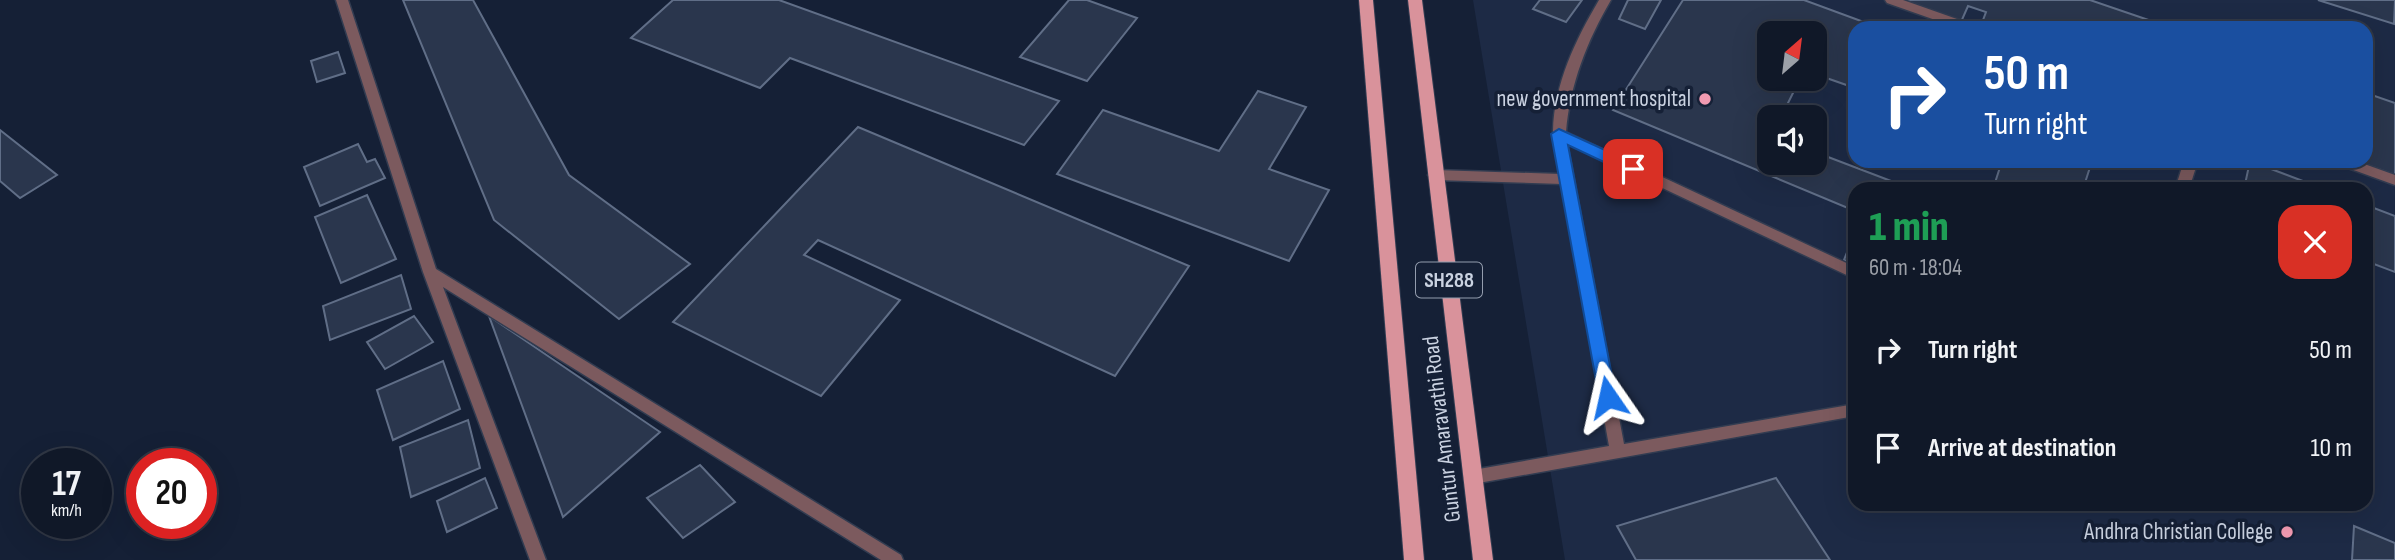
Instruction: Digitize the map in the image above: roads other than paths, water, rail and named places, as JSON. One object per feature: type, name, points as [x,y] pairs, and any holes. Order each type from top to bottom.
[{"type":"main road","name":"Guntur Amaravathi Road","points":[[1366,0],[1396,384],[1414,560]]},
{"type":"main road","name":"Guntur Amaravathi Road","points":[[1415,0],[1483,560]]},
{"type":"street","points":[[342,0],[430,272],[538,560]]},
{"type":"street","points":[[1605,0],[1585,32],[1560,108],[1559,134],[1618,451]]},
{"type":"street","points":[[1891,0],[1950,21]]},
{"type":"street","points":[[1559,134],[1848,270]]},
{"type":"street","points":[[2362,168],[2395,180]]},
{"type":"street","points":[[1435,176],[1567,179]]},
{"type":"street","points":[[430,272],[894,560]]},
{"type":"street","points":[[1473,477],[1848,411]]},
{"type":"place","name":"new government hospital","points":[[1705,99]]},
{"type":"place","name":"Andhra Christian College","points":[[2287,532]]}]
